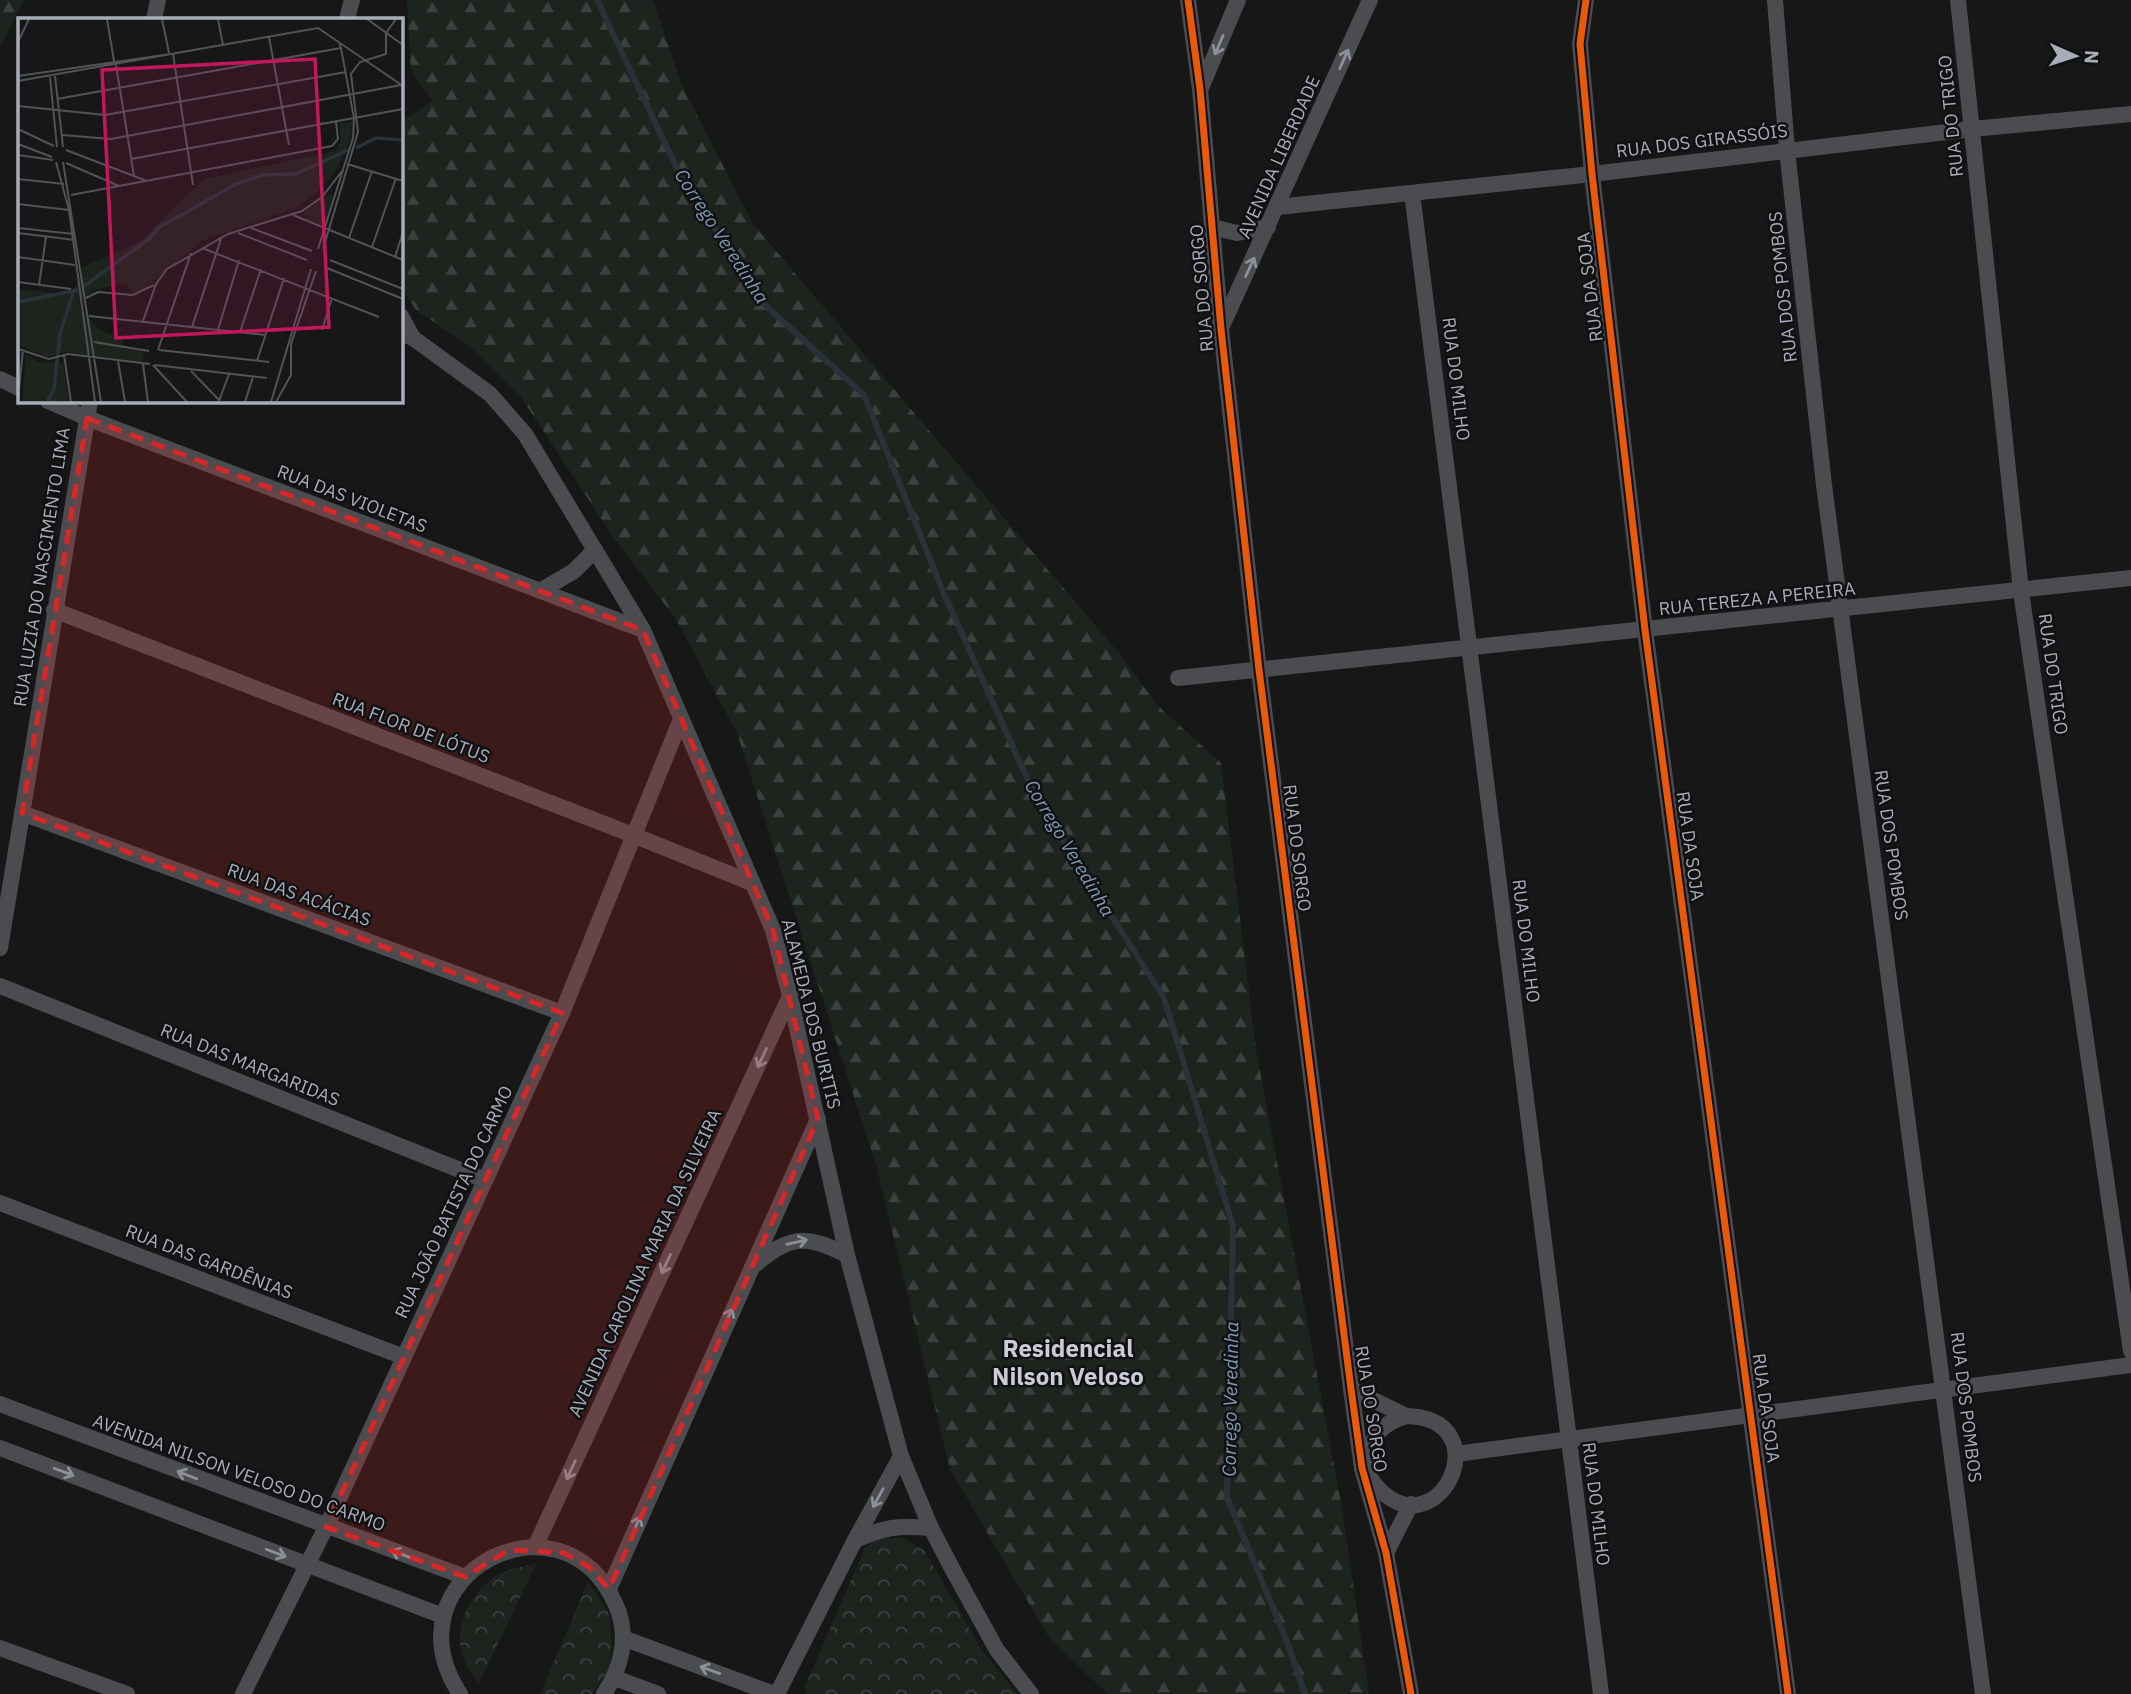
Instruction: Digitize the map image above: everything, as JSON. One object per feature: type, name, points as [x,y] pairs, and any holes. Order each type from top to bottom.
[{"type":"street","points":[[154,18],[158,0]]},
{"type":"street","points":[[347,18],[352,0]]},
{"type":"street","name":"RUA DO SORGO","points":[[1188,0],[1200,89],[1221,329],[1259,670],[1351,1389],[1362,1468],[1386,1553],[1410,1694]]},
{"type":"street","points":[[1200,89],[1238,0]]},
{"type":"street","name":"AVENIDA LIBERDADE","points":[[1221,329],[1370,0]]},
{"type":"street","name":"RUA DA SOJA","points":[[1586,0],[1580,44],[1592,174],[1645,630],[1788,1694]]},
{"type":"street","name":"RUA DOS POMBOS","points":[[1774,0],[1787,150],[1840,610],[1983,1694]]},
{"type":"street","name":"RUA DO TRIGO","points":[[1958,0],[2021,591],[2131,1351]]},
{"type":"street","name":"RUA DOS GIRASSÓIS","points":[[1278,208],[1972,129],[2131,114]]},
{"type":"street","name":"RUA DO MILHO","points":[[1412,193],[1601,1694]]},
{"type":"street","points":[[1212,227],[1237,233],[1268,228]]},
{"type":"street","name":"ALAMEDA DOS BURITIS","points":[[407,335],[490,394],[525,433],[643,630],[773,930],[847,1255],[901,1456],[931,1528],[997,1650],[1031,1694]]},
{"type":"street","points":[[0,379],[18,388]]},
{"type":"street","name":"RUA DAS VIOLETAS","points":[[50,402],[643,630]]},
{"type":"street","name":"RUA LUZIA DO NASCIMENTO LIMA","points":[[0,948],[90,402]]},
{"type":"street","points":[[540,591],[574,571],[594,550]]},
{"type":"street","name":"RUA TEREZA A PEREIRA","points":[[1178,678],[2131,578]]},
{"type":"street","name":"RUA FLOR DE LÓTUS","points":[[54,610],[752,883]]},
{"type":"street","name":"RUA JOÃO BATISTA DO CARMO","points":[[243,1694],[326,1527],[562,1013],[681,719]]},
{"type":"street","name":"RUA DAS ACÁCIAS","points":[[22,813],[562,1013]]},
{"type":"street","name":"RUA DAS MARGARIDAS","points":[[0,986],[485,1180]]},
{"type":"street","name":"AVENIDA CAROLINA MARIA DA SILVEIRA","points":[[535,1547],[790,996]]},
{"type":"street","points":[[609,1589],[818,1119]]},
{"type":"street","name":"RUA DAS GARDÊNIAS","points":[[0,1203],[404,1357]]},
{"type":"street","points":[[751,1268],[768,1254],[792,1241],[808,1239],[847,1255]]},
{"type":"street","points":[[1456,1454],[2131,1365]]},
{"type":"street","points":[[1351,1389],[1406,1416]]},
{"type":"street","name":"AVENIDA NILSON VELOSO DO CARMO","points":[[0,1404],[465,1577]]},
{"type":"street","points":[[1406,1416],[1433,1420],[1444,1429],[1456,1454],[1455,1469],[1449,1483],[1439,1495],[1426,1502],[1410,1504],[1396,1501],[1383,1493],[1362,1468],[1373,1439],[1381,1428],[1392,1420],[1406,1416]]},
{"type":"street","points":[[0,1448],[443,1616]]},
{"type":"street","points":[[623,1638],[776,1694],[901,1456]]},
{"type":"street","points":[[1386,1553],[1410,1504]]},
{"type":"street","points":[[855,1540],[881,1529],[901,1525],[931,1528]]},
{"type":"street","points":[[460,1694],[448,1676],[440,1646],[443,1616],[452,1595],[465,1577],[485,1560],[509,1550],[535,1547],[564,1553],[589,1567],[609,1589],[620,1612],[623,1638],[621,1658],[615,1678],[604,1694]]},
{"type":"street","points":[[0,1648],[127,1694]]},
{"type":"street","points":[[615,1678],[658,1694]]},
{"type":"highlighted area","points":[[87,418],[643,630],[773,930],[818,1119],[609,1589],[589,1567],[564,1553],[509,1550],[465,1577],[326,1527],[562,1013],[22,813]]},
{"type":"green space","points":[[0,0],[24,0],[0,47]]},
{"type":"green space","points":[[407,0],[653,0],[682,86],[753,224],[1119,653],[1157,705],[1221,763],[1256,1050],[1342,1508],[1369,1694],[1108,1694],[1050,1639],[950,1469],[876,1165],[737,733],[676,619],[614,538],[521,397],[467,344],[416,310],[402,289],[402,121],[433,101],[411,71]]},
{"type":"green space","points":[[884,1538],[903,1538],[925,1551],[980,1647],[1017,1694],[806,1694],[805,1686],[865,1548]]},
{"type":"green space","points":[[536,1564],[479,1683],[467,1665],[460,1644],[466,1610],[480,1590],[498,1575],[511,1569]]},
{"type":"green space","points":[[588,1582],[608,1612],[612,1643],[610,1668],[592,1694],[540,1694]]},
{"type":"waterway","name":"Corrego Veredinha","points":[[597,0],[682,179],[766,306],[864,395],[944,594],[1036,798],[1164,998],[1233,1226],[1227,1497],[1286,1639],[1305,1694]]},
{"type":"cycle path","points":[[1188,0],[1200,89],[1221,329],[1259,670],[1351,1389],[1362,1468],[1386,1553],[1411,1694]]},
{"type":"cycle path","points":[[1586,0],[1580,44],[1592,174],[1645,630],[1788,1694]]},
{"type":"district","name":"Residencial Nilson Veloso","points":[[1068,1363]]}]
